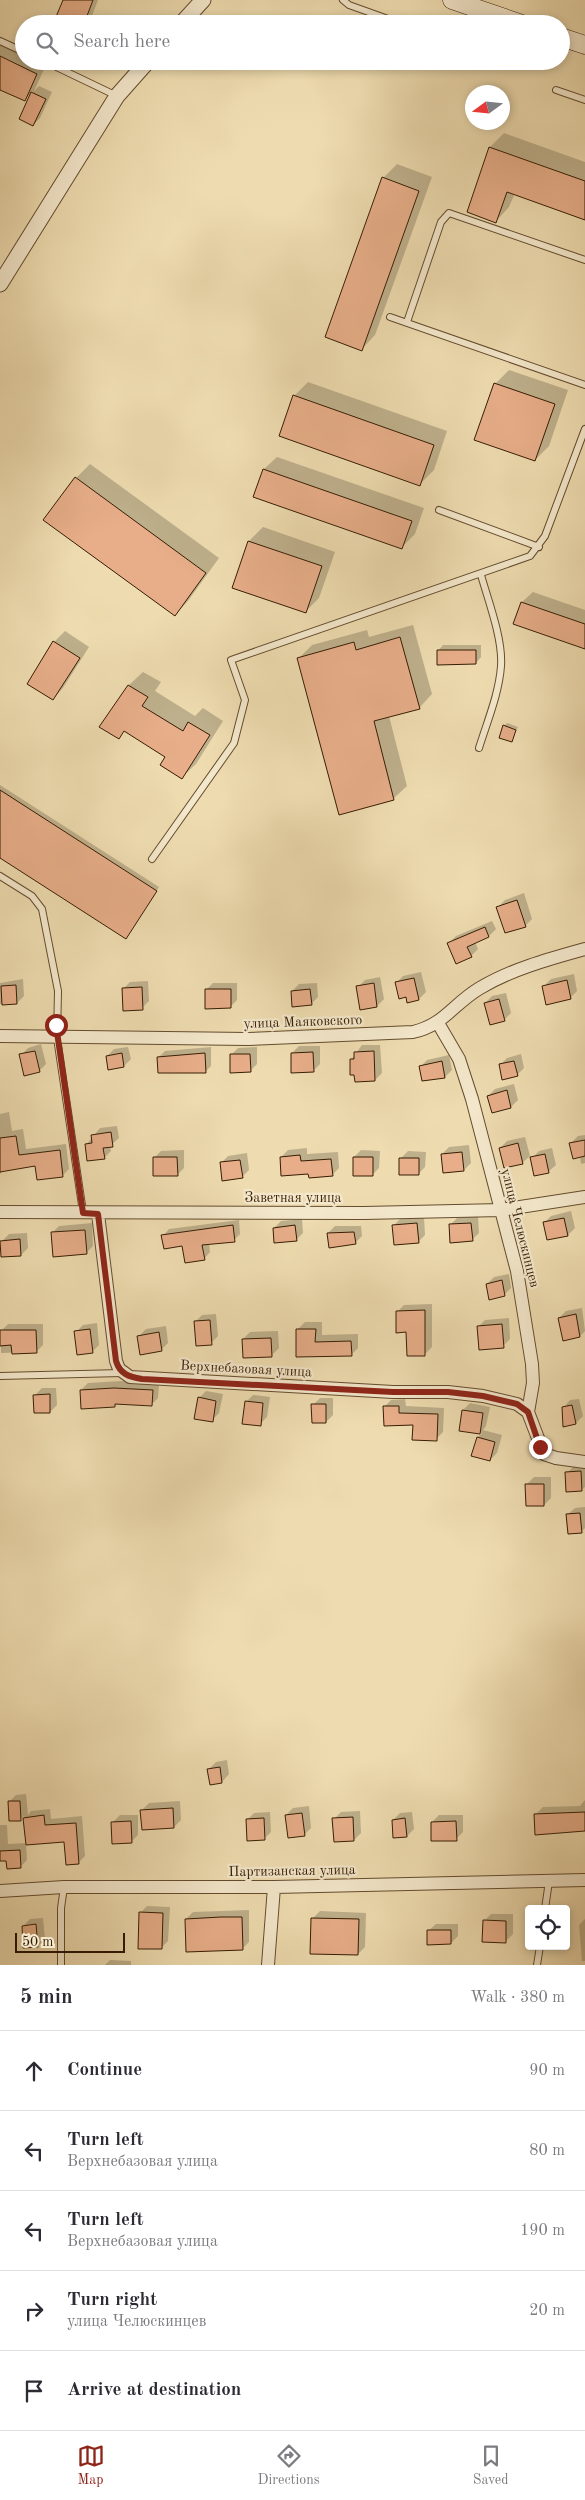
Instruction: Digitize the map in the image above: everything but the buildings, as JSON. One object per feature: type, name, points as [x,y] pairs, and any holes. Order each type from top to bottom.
[{"type":"main road","points":[[452,0],[496,15]]},
{"type":"main road","points":[[570,40],[585,45]]},
{"type":"street","points":[[190,15],[204,0]]},
{"type":"street","points":[[0,284],[117,96],[140,70]]},
{"type":"street","name":"улица Маяковского","points":[[0,1036],[248,1039],[413,1032],[428,1029],[438,1023],[460,1002],[480,988],[518,968],[585,949]]},
{"type":"street","name":"улица Челюскинцев","points":[[438,1023],[459,1059],[472,1099],[517,1271],[529,1338],[533,1383],[528,1412],[544,1454],[556,1458],[585,1462]]},
{"type":"street","name":"Заветная улица","points":[[0,1212],[98,1214],[501,1210],[585,1197]]},
{"type":"street","points":[[98,1214],[116,1361],[123,1373]]},
{"type":"street","name":"Верхнебазовая улица","points":[[123,1373],[130,1377],[142,1379],[393,1392],[448,1392],[483,1396],[517,1404],[528,1412]]},
{"type":"street","name":"Партизанская улица","points":[[0,1891],[64,1887],[274,1886],[585,1880]]},
{"type":"street","points":[[268,1965],[274,1886]]},
{"type":"lane","points":[[343,0],[348,5],[376,15]]},
{"type":"lane","points":[[0,41],[15,48]]},
{"type":"lane","points":[[63,70],[117,96]]},
{"type":"lane","points":[[556,90],[585,100]]},
{"type":"lane","points":[[407,322],[441,222],[449,213],[585,260]]},
{"type":"lane","points":[[390,317],[585,385]]},
{"type":"lane","points":[[152,860],[234,743],[245,700],[231,660],[522,560],[539,547],[545,536],[585,429]]},
{"type":"lane","points":[[439,510],[539,547]]},
{"type":"lane","points":[[478,748],[497,688],[501,664],[494,619],[481,575]]},
{"type":"lane","points":[[0,876],[32,896],[42,909],[58,990],[57,1038],[83,1213]]},
{"type":"lane","points":[[0,1376],[123,1373]]},
{"type":"lane","points":[[546,1905],[549,1881]]},
{"type":"lane","points":[[61,1965],[61,1908],[64,1887]]},
{"type":"lane","points":[[537,1965],[539,1950]]},
{"type":"route","points":[[56,1025],[83,1213],[98,1214],[116,1361],[123,1373],[130,1377],[142,1379],[393,1392],[448,1392],[483,1396],[517,1404],[528,1412],[540,1447]]}]
